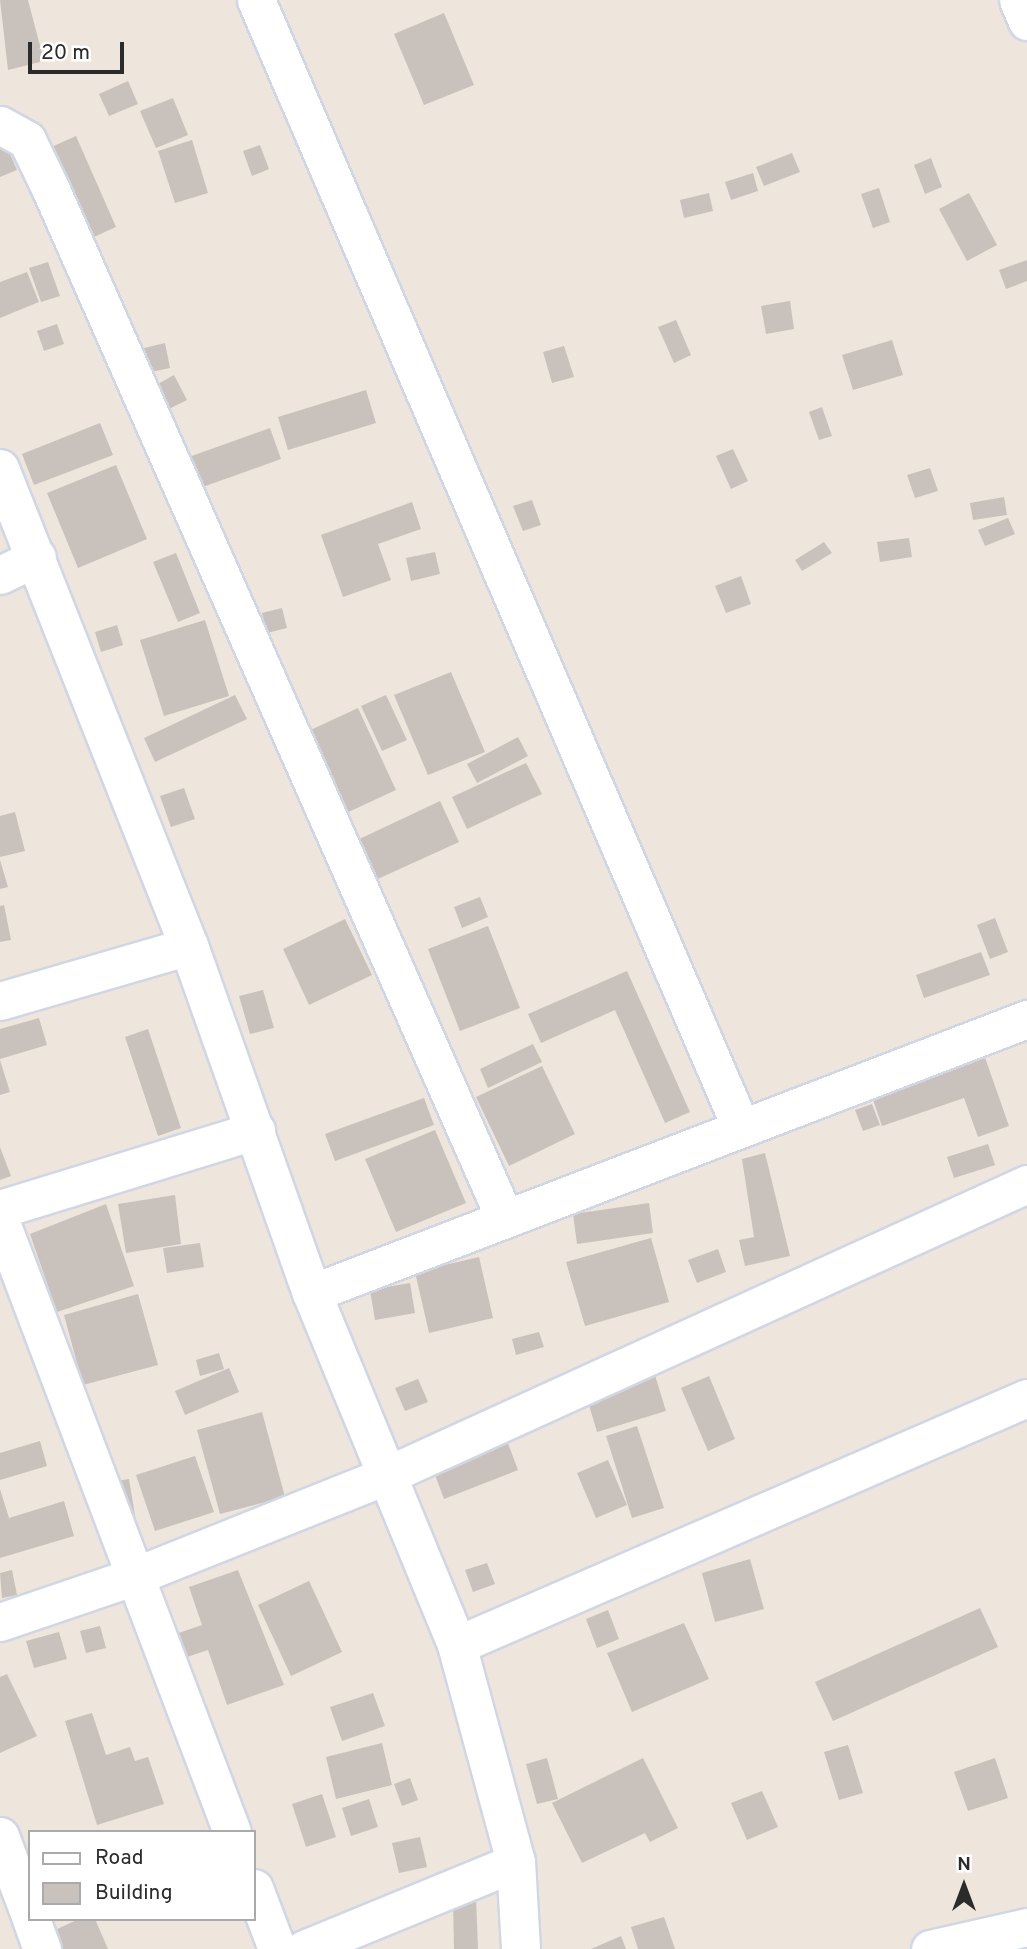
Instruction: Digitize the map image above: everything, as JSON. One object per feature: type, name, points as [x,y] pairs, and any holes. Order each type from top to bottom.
[{"type":"street","points":[[256,0],[741,1128]]},
{"type":"street","points":[[1018,0],[1027,21]]},
{"type":"street","points":[[0,125],[27,140],[51,190],[505,1219]]},
{"type":"street","points":[[0,469],[189,946],[312,1293],[385,1476],[457,1645],[516,1862],[521,1949]]},
{"type":"street","points":[[0,575],[37,557]]},
{"type":"street","points":[[0,1001],[189,946]]},
{"type":"street","points":[[312,1293],[1027,1019]]},
{"type":"street","points":[[0,1209],[256,1129]]},
{"type":"street","points":[[0,1622],[135,1576],[385,1476],[1027,1184]]},
{"type":"street","points":[[0,1220],[231,1830]]},
{"type":"street","points":[[457,1645],[1027,1398]]},
{"type":"street","points":[[0,1836],[28,1912]]},
{"type":"street","points":[[304,1949],[516,1862]]},
{"type":"street","points":[[256,1893],[277,1949]]},
{"type":"street","points":[[32,1921],[42,1949]]},
{"type":"street","points":[[930,1949],[1027,1927]]},
{"type":"building","points":[[0,0],[28,0],[44,61],[8,70]]},
{"type":"building","points":[[444,13],[474,85],[424,105],[394,34]]},
{"type":"building","points":[[128,81],[138,104],[109,116],[99,94]]},
{"type":"building","points":[[173,98],[188,135],[156,148],[140,111]]},
{"type":"building","points":[[0,131],[17,170],[0,177]]},
{"type":"building","points":[[76,136],[116,227],[87,240],[47,149]]},
{"type":"building","points":[[192,140],[208,193],[175,203],[158,151]]},
{"type":"building","points":[[260,145],[269,169],[252,176],[243,151]]},
{"type":"building","points":[[792,153],[800,172],[764,186],[756,167]]},
{"type":"building","points":[[931,158],[942,187],[925,194],[914,165]]},
{"type":"building","points":[[753,173],[758,191],[731,200],[725,182]]},
{"type":"building","points":[[879,188],[890,222],[873,228],[861,194]]},
{"type":"building","points":[[709,193],[713,211],[684,218],[680,200]]},
{"type":"building","points":[[969,193],[997,245],[967,261],[939,209]]},
{"type":"building","points":[[1027,260],[1027,281],[1006,289],[999,270]]},
{"type":"building","points":[[48,262],[60,296],[41,302],[29,268]]},
{"type":"building","points":[[27,272],[39,302],[0,318],[0,282]]},
{"type":"building","points":[[790,301],[794,329],[766,334],[761,306]]},
{"type":"building","points":[[676,320],[691,355],[674,363],[658,327]]},
{"type":"building","points":[[57,324],[64,344],[44,351],[37,331]]},
{"type":"building","points":[[892,340],[903,375],[853,390],[842,355]]},
{"type":"building","points":[[165,343],[170,368],[146,373],[140,349]]},
{"type":"building","points":[[564,346],[574,377],[552,383],[543,352]]},
{"type":"building","points":[[174,375],[187,400],[169,409],[156,385]]},
{"type":"building","points":[[366,390],[376,423],[288,450],[278,417]]},
{"type":"building","points":[[822,407],[832,436],[819,440],[809,412]]},
{"type":"building","points":[[100,423],[113,455],[34,485],[22,454]]},
{"type":"building","points":[[270,428],[281,459],[197,489],[186,458]]},
{"type":"building","points":[[733,449],[748,481],[731,489],[716,456]]},
{"type":"building","points":[[116,465],[147,539],[78,568],[47,493]]},
{"type":"building","points":[[930,468],[938,491],[915,498],[907,475]]},
{"type":"building","points":[[1004,497],[1007,515],[973,520],[970,503]]},
{"type":"building","points":[[532,500],[541,525],[523,531],[513,506]]},
{"type":"building","points":[[412,502],[421,529],[378,544],[391,580],[343,597],[321,535]]},
{"type":"building","points":[[1008,518],[1015,534],[985,546],[978,530]]},
{"type":"building","points":[[909,538],[912,557],[880,562],[877,542]]},
{"type":"building","points":[[824,542],[832,553],[802,571],[795,560]]},
{"type":"building","points":[[435,552],[440,574],[411,581],[406,558]]},
{"type":"building","points":[[176,553],[200,613],[178,622],[153,562]]},
{"type":"building","points":[[741,576],[751,604],[726,613],[715,586]]},
{"type":"building","points":[[282,608],[287,628],[267,633],[262,613]]},
{"type":"building","points":[[205,620],[229,696],[164,716],[140,640]]},
{"type":"building","points":[[117,625],[123,645],[101,652],[95,632]]},
{"type":"building","points":[[451,672],[485,752],[428,775],[394,695]]},
{"type":"building","points":[[235,695],[247,719],[155,762],[144,738]]},
{"type":"building","points":[[386,695],[407,740],[382,751],[361,706]]},
{"type":"building","points":[[358,708],[396,790],[342,815],[304,733]]},
{"type":"building","points":[[518,737],[528,756],[477,783],[467,764]]},
{"type":"building","points":[[526,763],[542,794],[467,829],[452,797]]},
{"type":"building","points":[[184,788],[195,819],[171,827],[160,796]]},
{"type":"building","points":[[440,801],[459,842],[369,883],[351,843]]},
{"type":"building","points":[[15,812],[25,851],[0,857],[0,816]]},
{"type":"building","points":[[0,860],[8,887],[0,889]]},
{"type":"building","points":[[480,897],[488,917],[462,928],[454,907]]},
{"type":"building","points":[[4,905],[11,940],[0,942],[0,906]]},
{"type":"building","points":[[995,918],[1008,952],[990,959],[977,925]]},
{"type":"building","points":[[345,919],[372,975],[309,1005],[283,949]]},
{"type":"building","points":[[488,926],[520,1008],[460,1031],[428,949]]},
{"type":"building","points":[[981,952],[990,975],[924,998],[916,975]]},
{"type":"building","points":[[627,971],[690,1112],[665,1123],[615,1010],[541,1043],[528,1014]]},
{"type":"building","points":[[263,990],[274,1028],[250,1034],[239,996]]},
{"type":"building","points":[[39,1018],[47,1045],[0,1059],[0,1029]]},
{"type":"building","points":[[148,1029],[181,1128],[158,1136],[125,1037]]},
{"type":"building","points":[[533,1044],[542,1062],[488,1088],[480,1069]]},
{"type":"building","points":[[982,1049],[1009,1126],[978,1137],[964,1098],[882,1126],[869,1088]]},
{"type":"building","points":[[0,1060],[10,1092],[0,1095]]},
{"type":"building","points":[[542,1066],[575,1134],[509,1166],[476,1097]]},
{"type":"building","points":[[424,1098],[434,1125],[335,1161],[325,1134]]},
{"type":"building","points":[[872,1104],[880,1125],[863,1131],[855,1110]]},
{"type":"building","points":[[435,1130],[466,1203],[396,1232],[365,1159]]},
{"type":"building","points":[[988,1144],[995,1165],[954,1178],[947,1157]]},
{"type":"building","points":[[0,1147],[11,1176],[0,1180]]},
{"type":"building","points":[[765,1153],[790,1256],[745,1266],[739,1240],[754,1237],[742,1159]]},
{"type":"building","points":[[175,1195],[181,1244],[126,1253],[118,1204]]},
{"type":"building","points":[[649,1203],[653,1233],[577,1244],[573,1214]]},
{"type":"building","points":[[106,1204],[134,1286],[57,1312],[30,1234]]},
{"type":"building","points":[[651,1238],[669,1302],[585,1326],[566,1262]]},
{"type":"building","points":[[200,1243],[204,1267],[167,1273],[163,1248]]},
{"type":"building","points":[[718,1249],[726,1272],[697,1283],[688,1260]]},
{"type":"building","points":[[479,1257],[493,1318],[429,1333],[415,1272]]},
{"type":"building","points":[[410,1283],[415,1313],[375,1320],[370,1290]]},
{"type":"building","points":[[138,1294],[158,1365],[83,1385],[64,1315]]},
{"type":"building","points":[[539,1332],[544,1347],[516,1355],[512,1339]]},
{"type":"building","points":[[219,1353],[224,1369],[200,1376],[196,1360]]},
{"type":"building","points":[[229,1368],[239,1392],[185,1415],[175,1391]]},
{"type":"building","points":[[654,1372],[666,1411],[597,1432],[584,1388]]},
{"type":"building","points":[[709,1376],[735,1439],[708,1451],[681,1388]]},
{"type":"building","points":[[418,1379],[428,1402],[405,1411],[395,1388]]},
{"type":"building","points":[[262,1412],[285,1497],[220,1514],[197,1430]]},
{"type":"building","points":[[637,1426],[664,1508],[632,1518],[606,1436]]},
{"type":"building","points":[[506,1438],[518,1470],[444,1499],[432,1467]]},
{"type":"building","points":[[40,1441],[47,1466],[0,1480],[0,1453]]},
{"type":"building","points":[[195,1456],[214,1512],[155,1531],[136,1475]]},
{"type":"building","points":[[608,1460],[627,1505],[596,1518],[577,1473]]},
{"type":"building","points":[[129,1479],[136,1522],[117,1525],[111,1482]]},
{"type":"building","points":[[0,1489],[9,1518],[64,1501],[74,1536],[0,1558]]},
{"type":"building","points":[[750,1559],[764,1609],[715,1622],[702,1573]]},
{"type":"building","points":[[487,1563],[495,1584],[473,1592],[465,1570]]},
{"type":"building","points":[[12,1570],[17,1595],[2,1598],[0,1573]]},
{"type":"building","points":[[238,1570],[284,1685],[227,1705],[208,1650],[175,1661],[167,1637],[202,1625],[189,1587]]},
{"type":"building","points":[[309,1581],[342,1652],[291,1676],[258,1605]]},
{"type":"building","points":[[980,1608],[998,1647],[833,1721],[815,1682]]},
{"type":"building","points":[[608,1610],[619,1639],[597,1648],[586,1619]]},
{"type":"building","points":[[684,1623],[709,1679],[632,1712],[607,1653]]},
{"type":"building","points":[[100,1626],[106,1648],[86,1653],[80,1631]]},
{"type":"building","points":[[59,1632],[67,1659],[34,1668],[26,1641]]},
{"type":"building","points":[[7,1674],[37,1736],[0,1753],[0,1677]]},
{"type":"building","points":[[373,1693],[385,1726],[342,1741],[330,1707]]},
{"type":"building","points":[[92,1713],[106,1755],[130,1747],[135,1761],[148,1757],[164,1804],[97,1825],[65,1721]]},
{"type":"building","points":[[382,1743],[392,1785],[336,1799],[326,1757]]},
{"type":"building","points":[[848,1745],[863,1793],[839,1800],[824,1752]]},
{"type":"building","points":[[547,1758],[558,1799],[537,1804],[526,1764]]},
{"type":"building","points":[[643,1758],[678,1828],[650,1842],[645,1833],[582,1863],[552,1803]]},
{"type":"building","points":[[995,1758],[1008,1798],[968,1811],[954,1772]]},
{"type":"building","points":[[410,1778],[418,1800],[402,1806],[394,1784]]},
{"type":"building","points":[[762,1791],[778,1827],[747,1840],[731,1803]]},
{"type":"building","points":[[322,1794],[336,1837],[306,1847],[292,1804]]},
{"type":"building","points":[[369,1799],[378,1827],[351,1836],[342,1808]]},
{"type":"building","points":[[420,1837],[427,1867],[399,1873],[392,1843]]},
{"type":"building","points":[[453,1898],[476,1898],[478,1949],[454,1949]]},
{"type":"building","points":[[664,1917],[675,1949],[638,1949],[631,1927]]},
{"type":"building","points":[[75,1921],[96,1921],[108,1949],[63,1949],[55,1930]]},
{"type":"building","points":[[621,1936],[626,1949],[591,1949]]}]
